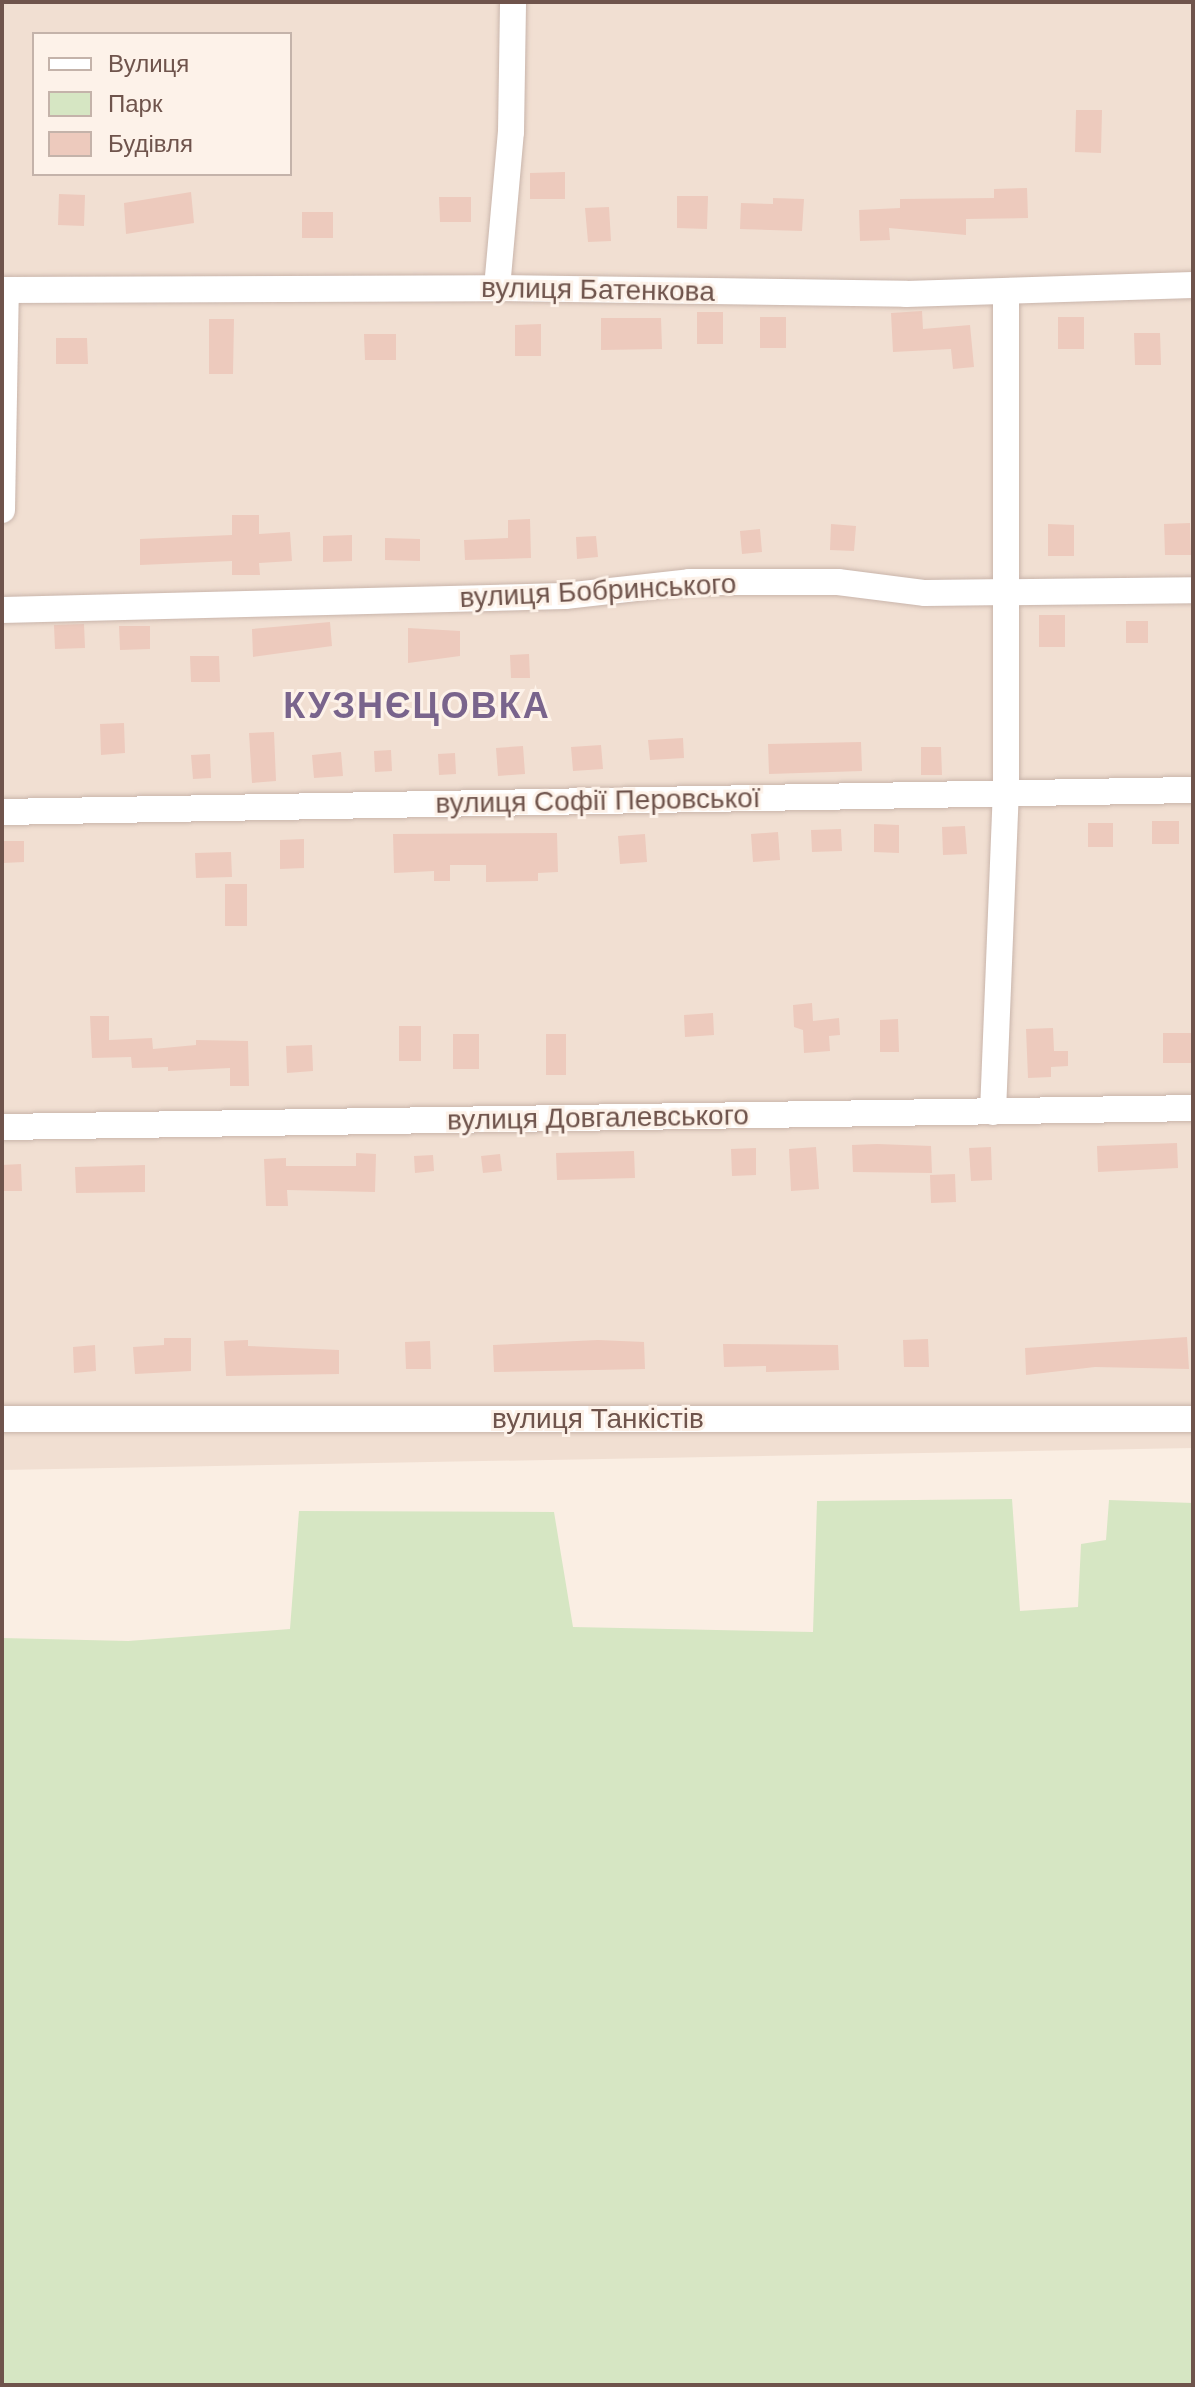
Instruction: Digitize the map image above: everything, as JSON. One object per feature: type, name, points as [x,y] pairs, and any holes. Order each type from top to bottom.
[{"type":"street","points":[[497,288],[511,132],[513,2]]},
{"type":"street","name":"вулиця Батенкова","points":[[4,290],[497,288],[1006,291],[1193,285]]},
{"type":"street","points":[[2,510],[4,290]]},
{"type":"street","points":[[993,1112],[1006,793],[1006,291]]},
{"type":"street","name":"вулиця Бобринського","points":[[2,610],[565,596],[689,582],[838,582],[925,593],[1193,590]]},
{"type":"street","name":"вулиця Софії Перовської","points":[[2,812],[1193,790]]},
{"type":"street","name":"вулиця Довгалевського","points":[[2,1127],[1193,1108]]},
{"type":"street","name":"вулиця Танкістів","points":[[2,1419],[1193,1419]]},
{"type":"shaded area","points":[[2,2],[1193,2],[1193,1448],[2,1470]]},
{"type":"green space","points":[[1012,1499],[1020,1611],[1078,1607],[1081,1544],[1106,1540],[1109,1500],[1193,1503],[1193,2385],[2,2385],[2,1638],[128,1641],[290,1629],[299,1511],[554,1512],[573,1627],[813,1632],[817,1501]]},
{"type":"building","points":[[1076,110],[1102,110],[1101,153],[1075,152]]},
{"type":"building","points":[[565,172],[565,199],[530,199],[530,173]]},
{"type":"building","points":[[1027,188],[1028,218],[966,219],[966,235],[889,228],[890,240],[860,241],[859,210],[900,208],[900,199],[994,198],[994,189]]},
{"type":"building","points":[[191,192],[194,223],[126,234],[124,203]]},
{"type":"building","points":[[59,194],[85,195],[84,226],[58,225]]},
{"type":"building","points":[[677,196],[708,196],[707,229],[677,228]]},
{"type":"building","points":[[439,197],[471,197],[471,222],[440,222]]},
{"type":"building","points":[[773,198],[804,199],[802,231],[740,229],[741,203],[773,204]]},
{"type":"building","points":[[609,207],[611,241],[588,242],[585,208]]},
{"type":"building","points":[[302,212],[333,212],[333,238],[302,238]]},
{"type":"building","points":[[922,311],[923,329],[970,325],[974,367],[953,369],[951,349],[893,352],[891,313]]},
{"type":"building","points":[[697,312],[723,312],[723,344],[697,344]]},
{"type":"building","points":[[760,317],[786,317],[786,348],[760,348]]},
{"type":"building","points":[[1058,317],[1084,317],[1084,349],[1058,349]]},
{"type":"building","points":[[601,318],[661,318],[662,349],[601,350]]},
{"type":"building","points":[[209,319],[234,319],[233,374],[209,374]]},
{"type":"building","points":[[541,324],[541,356],[515,356],[515,325]]},
{"type":"building","points":[[1134,333],[1160,333],[1161,365],[1135,365]]},
{"type":"building","points":[[364,334],[396,334],[396,360],[365,360]]},
{"type":"building","points":[[56,338],[87,338],[88,364],[56,364]]},
{"type":"building","points":[[232,515],[259,515],[259,534],[290,532],[292,561],[259,563],[260,575],[232,575],[232,561],[140,565],[140,539],[232,535]]},
{"type":"building","points":[[530,519],[531,558],[465,560],[464,540],[508,538],[508,520]]},
{"type":"building","points":[[1190,523],[1191,555],[1165,555],[1164,524]]},
{"type":"building","points":[[831,524],[856,526],[854,551],[830,550]]},
{"type":"building","points":[[1048,524],[1074,525],[1074,556],[1048,556]]},
{"type":"building","points":[[760,529],[762,552],[742,554],[740,531]]},
{"type":"building","points":[[352,535],[352,561],[323,562],[323,536]]},
{"type":"building","points":[[596,536],[598,557],[577,559],[576,537]]},
{"type":"building","points":[[385,538],[420,539],[420,561],[385,560]]},
{"type":"building","points":[[1039,615],[1065,615],[1065,647],[1039,647]]},
{"type":"building","points":[[1126,621],[1148,621],[1148,643],[1126,643]]},
{"type":"building","points":[[330,622],[332,646],[253,657],[252,629]]},
{"type":"building","points":[[84,624],[85,648],[55,649],[54,625]]},
{"type":"building","points":[[119,626],[150,626],[150,649],[120,650]]},
{"type":"building","points":[[408,628],[460,631],[460,656],[408,663]]},
{"type":"building","points":[[529,654],[530,678],[511,678],[510,655]]},
{"type":"building","points":[[190,656],[219,656],[220,682],[191,682]]},
{"type":"building","points":[[124,723],[125,753],[101,755],[100,724]]},
{"type":"building","points":[[274,732],[276,781],[252,783],[249,733]]},
{"type":"building","points":[[683,738],[684,758],[650,760],[648,740]]},
{"type":"building","points":[[861,742],[862,771],[769,774],[768,744]]},
{"type":"building","points":[[601,745],[603,769],[573,771],[571,747]]},
{"type":"building","points":[[523,746],[525,774],[498,776],[496,748]]},
{"type":"building","points":[[921,747],[941,747],[942,775],[921,775]]},
{"type":"building","points":[[391,750],[392,771],[375,772],[374,751]]},
{"type":"building","points":[[341,752],[343,776],[314,778],[312,755]]},
{"type":"building","points":[[455,753],[456,774],[439,775],[438,754]]},
{"type":"building","points":[[210,754],[211,778],[193,779],[191,755]]},
{"type":"building","points":[[1152,821],[1179,821],[1179,844],[1152,844]]},
{"type":"building","points":[[1088,823],[1113,823],[1113,847],[1088,847]]},
{"type":"building","points":[[874,824],[899,825],[899,853],[874,852]]},
{"type":"building","points":[[965,826],[967,854],[943,855],[942,827]]},
{"type":"building","points":[[841,829],[842,851],[812,852],[811,830]]},
{"type":"building","points":[[778,832],[780,860],[753,862],[751,834]]},
{"type":"building","points":[[557,833],[558,872],[538,873],[538,881],[486,882],[486,865],[450,865],[450,881],[434,881],[434,871],[394,873],[393,834]]},
{"type":"building","points":[[645,834],[647,862],[620,864],[618,836]]},
{"type":"building","points":[[304,839],[304,868],[280,869],[280,840]]},
{"type":"building","points":[[2,841],[24,841],[24,862],[3,863]]},
{"type":"building","points":[[231,852],[232,877],[196,878],[195,853]]},
{"type":"building","points":[[225,884],[247,884],[247,926],[225,926]]},
{"type":"building","points":[[812,1003],[813,1021],[839,1018],[840,1035],[829,1036],[830,1051],[804,1053],[803,1030],[794,1027],[793,1005]]},
{"type":"building","points":[[713,1013],[714,1035],[685,1037],[684,1015]]},
{"type":"building","points":[[90,1016],[109,1016],[109,1040],[152,1038],[153,1049],[196,1045],[196,1040],[248,1041],[249,1086],[230,1086],[230,1068],[168,1071],[168,1067],[132,1068],[131,1057],[92,1058]]},
{"type":"building","points":[[898,1019],[899,1052],[880,1052],[880,1020]]},
{"type":"building","points":[[399,1026],[421,1026],[421,1061],[399,1061]]},
{"type":"building","points":[[1053,1028],[1054,1051],[1068,1051],[1068,1066],[1051,1067],[1051,1077],[1028,1078],[1026,1029]]},
{"type":"building","points":[[1163,1033],[1193,1033],[1193,1063],[1163,1063]]},
{"type":"building","points":[[453,1034],[479,1034],[479,1069],[453,1069]]},
{"type":"building","points":[[546,1034],[566,1034],[566,1075],[546,1075]]},
{"type":"building","points":[[312,1045],[313,1071],[287,1073],[286,1046]]},
{"type":"building","points":[[1177,1143],[1178,1168],[1098,1172],[1097,1146]]},
{"type":"building","points":[[852,1145],[931,1146],[932,1173],[853,1172]]},
{"type":"building","points":[[816,1147],[819,1189],[791,1191],[789,1149]]},
{"type":"building","points":[[991,1147],[992,1180],[971,1181],[969,1148]]},
{"type":"building","points":[[756,1148],[756,1175],[732,1176],[731,1149]]},
{"type":"building","points":[[634,1151],[635,1178],[557,1180],[556,1153]]},
{"type":"building","points":[[356,1153],[376,1154],[375,1192],[287,1190],[288,1206],[266,1206],[264,1159],[286,1158],[286,1166],[356,1166]]},
{"type":"building","points":[[500,1154],[502,1171],[483,1173],[481,1156]]},
{"type":"building","points":[[433,1155],[434,1171],[415,1173],[414,1156]]},
{"type":"building","points":[[21,1164],[22,1191],[2,1191],[2,1165]]},
{"type":"building","points":[[145,1165],[145,1192],[76,1193],[75,1167]]},
{"type":"building","points":[[955,1174],[956,1202],[931,1203],[930,1175]]},
{"type":"building","points":[[1187,1337],[1189,1369],[1095,1367],[1026,1375],[1025,1348]]},
{"type":"building","points":[[164,1338],[191,1338],[191,1371],[135,1374],[133,1347],[164,1345]]},
{"type":"building","points":[[928,1339],[929,1367],[904,1367],[903,1340]]},
{"type":"building","points":[[248,1340],[248,1346],[339,1350],[339,1374],[226,1376],[224,1341]]},
{"type":"building","points":[[598,1340],[644,1342],[645,1369],[494,1372],[493,1345]]},
{"type":"building","points":[[430,1341],[431,1369],[406,1369],[405,1342]]},
{"type":"building","points":[[723,1344],[838,1345],[839,1370],[766,1372],[766,1366],[724,1367]]},
{"type":"building","points":[[95,1345],[96,1371],[74,1373],[73,1347]]},
{"type":"district","name":"КУЗНЄЦОВКА","points":[[417,706]]}]
